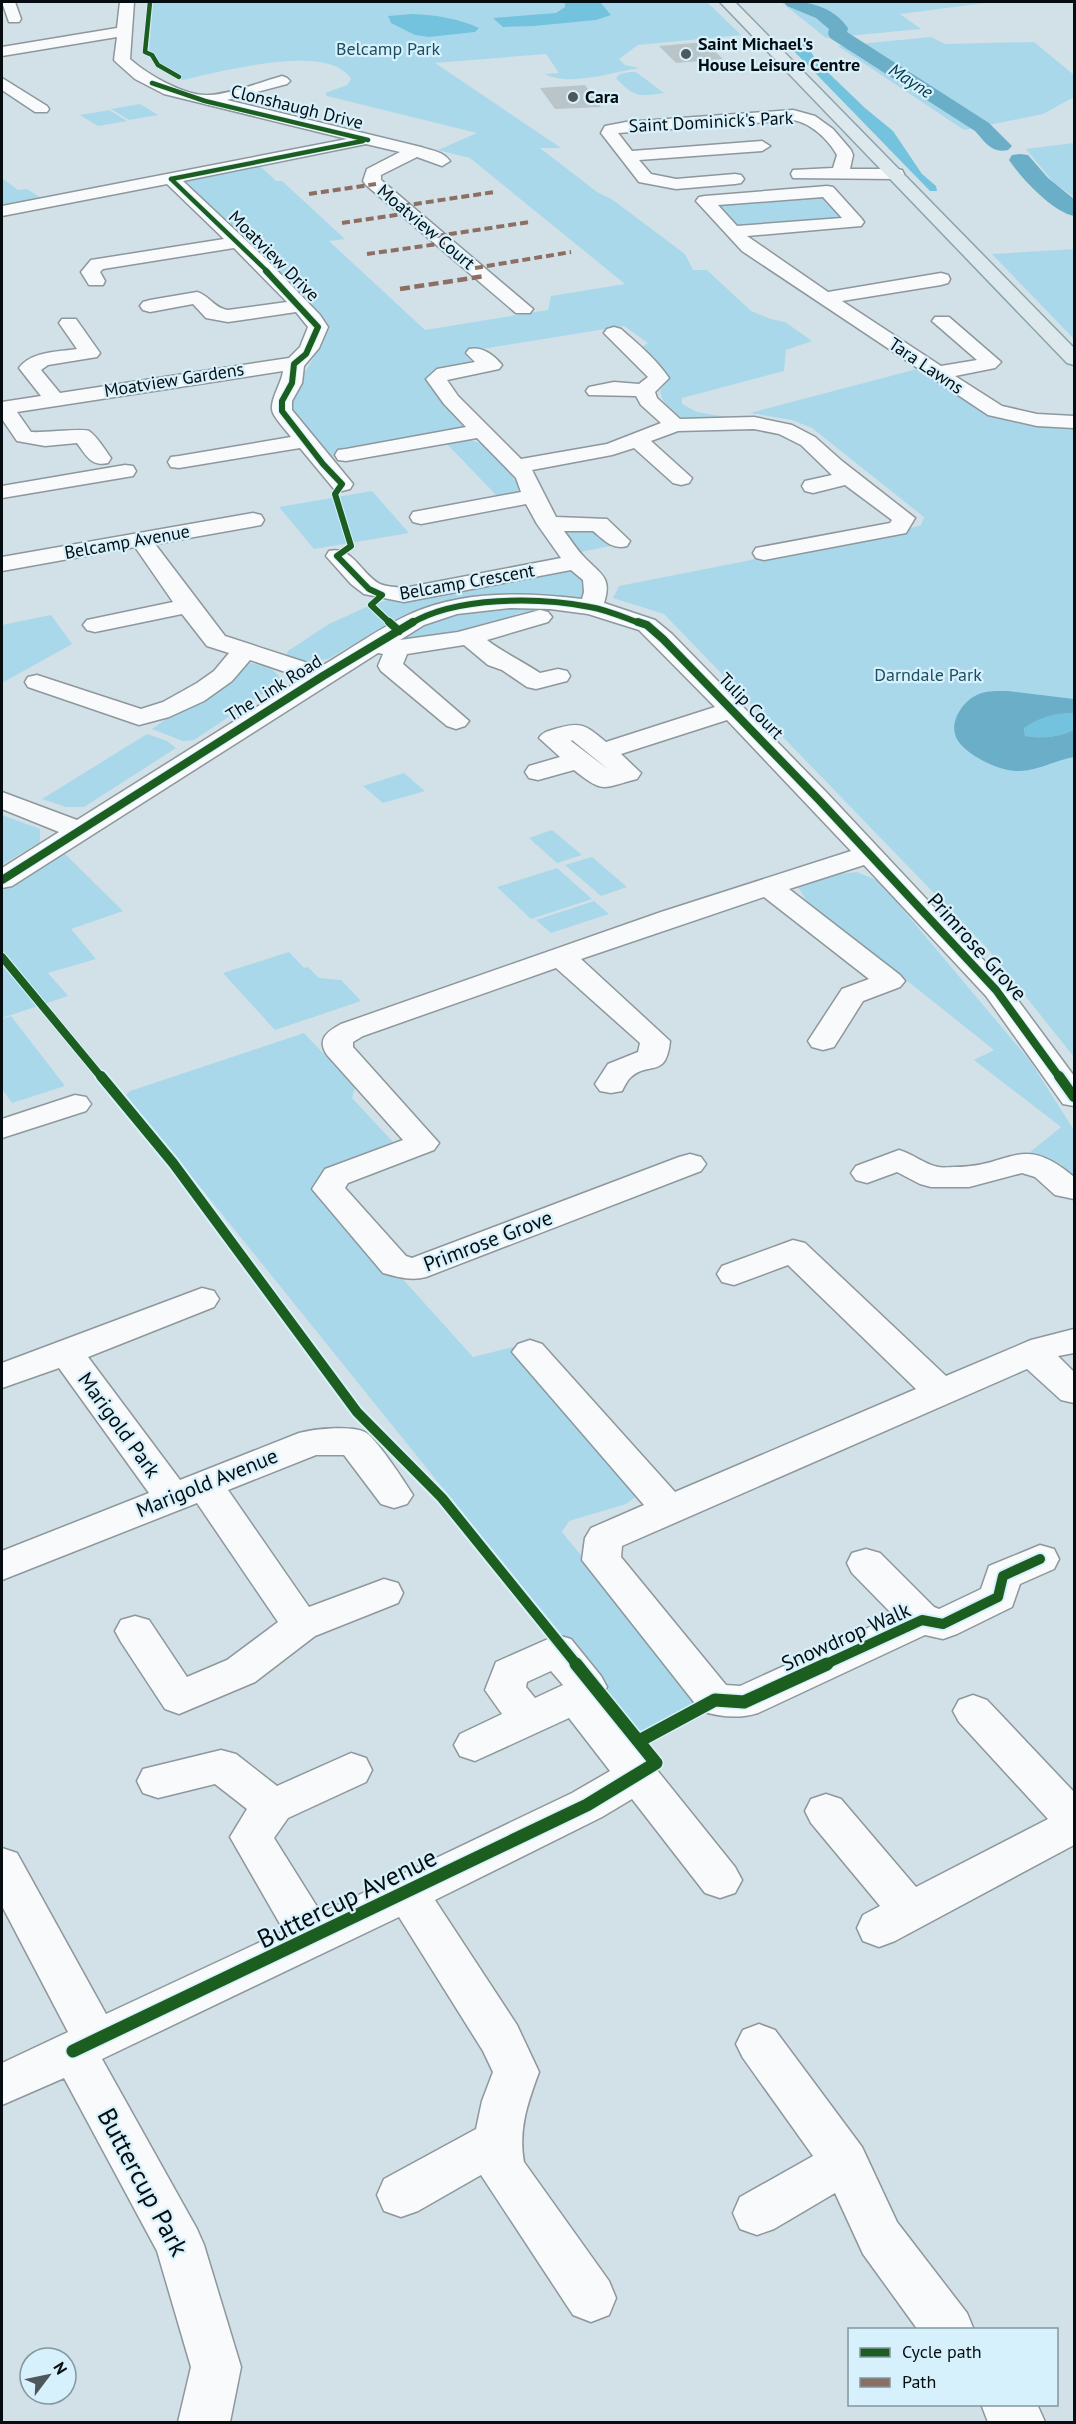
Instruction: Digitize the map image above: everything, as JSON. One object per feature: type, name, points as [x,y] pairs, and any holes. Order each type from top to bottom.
[{"type":"main road","points":[[727,2],[1074,359]]},
{"type":"street","points":[[8,2],[14,19]]},
{"type":"street","name":"Clonshaugh Drive","points":[[127,2],[122,60],[152,83],[205,101],[421,153]]},
{"type":"street","points":[[2,52],[124,31]]},
{"type":"street","points":[[205,101],[282,81]]},
{"type":"street","points":[[2,83],[41,109]]},
{"type":"street","name":"Saint Dominick's Park","points":[[747,178],[676,184],[657,182],[645,178],[609,134],[611,129],[799,116],[814,120],[843,150],[845,155],[840,174]]},
{"type":"street","name":"Clonshaugh Drive","points":[[2,211],[368,140]]},
{"type":"street","name":"Saint Dominick's Park","points":[[627,156],[762,146]]},
{"type":"street","points":[[421,153],[442,161]]},
{"type":"street","name":"Moatview Court","points":[[421,153],[373,173],[372,181],[523,309]]},
{"type":"street","points":[[779,176],[819,173],[896,174]]},
{"type":"street","name":"Moatview Drive","points":[[171,179],[237,242],[318,327],[306,354],[294,364],[292,383],[282,401],[282,411],[304,441],[342,484]]},
{"type":"street","points":[[823,186],[855,222],[733,232],[705,201],[823,186]]},
{"type":"street","name":"Tara Lawns","points":[[733,232],[748,246],[823,298],[994,411],[1037,420],[1074,422]]},
{"type":"street","name":"Moatview Drive","points":[[96,281],[90,272],[108,254],[237,242]]},
{"type":"street","points":[[823,298],[941,279]]},
{"type":"street","name":"Moatview Drive","points":[[150,306],[197,298],[213,314],[228,316],[300,306]]},
{"type":"street","points":[[937,373],[991,362],[940,321]]},
{"type":"street","name":"Moatview Gardens","points":[[54,399],[29,368],[43,360],[90,353],[69,323]]},
{"type":"street","points":[[596,391],[614,388],[644,391],[659,378],[646,362],[614,333]]},
{"type":"street","points":[[476,353],[492,365],[444,373],[436,380],[452,400],[525,476],[548,524],[576,562],[594,578],[596,592],[591,607]]},
{"type":"street","name":"Moatview Gardens","points":[[100,458],[83,436],[45,440],[24,437],[4,407],[276,364],[294,364]]},
{"type":"street","points":[[644,391],[648,401],[675,425]]},
{"type":"street","points":[[517,466],[612,449],[675,425],[754,423],[785,429],[808,441],[834,466],[904,518],[898,528],[765,553]]},
{"type":"street","points":[[346,455],[482,431]]},
{"type":"street","points":[[637,440],[681,478]]},
{"type":"street","points":[[179,462],[304,441]]},
{"type":"street","points":[[2,492],[125,471]]},
{"type":"street","points":[[813,486],[850,477]]},
{"type":"street","points":[[421,517],[533,496]]},
{"type":"street","name":"Belcamp Avenue","points":[[2,564],[253,520]]},
{"type":"street","points":[[548,524],[599,524],[619,541]]},
{"type":"street","points":[[141,540],[216,641],[323,676]]},
{"type":"street","name":"Belcamp Crescent","points":[[337,556],[369,589],[382,595],[404,595],[576,562]]},
{"type":"street","name":"The Link Road","points":[[2,880],[323,676],[385,647],[416,620],[457,607],[511,601],[550,602],[591,607]]},
{"type":"street","points":[[95,625],[188,606]]},
{"type":"street","name":"Tulip Court","points":[[591,607],[648,625],[869,854]]},
{"type":"street","points":[[456,721],[390,666],[385,647],[439,645],[540,617]]},
{"type":"street","points":[[469,637],[497,660],[511,665],[536,682],[558,676]]},
{"type":"street","points":[[37,682],[140,717],[148,716],[169,709],[222,677],[245,651]]},
{"type":"street","name":"Tulip Court","points":[[538,772],[733,711]]},
{"type":"street","points":[[2,800],[78,830]]},
{"type":"street","name":"Primrose Grove","points":[[690,1164],[414,1269],[395,1264],[328,1189],[336,1176],[423,1143],[338,1049],[338,1038],[352,1030],[561,957],[869,854],[996,990],[1074,1097]]},
{"type":"street","points":[[768,886],[890,981],[852,995],[824,1041]]},
{"type":"street","points":[[561,957],[655,1041],[653,1057],[619,1071],[611,1084]]},
{"type":"street","points":[[2,1129],[75,1104]]},
{"type":"street","points":[[867,1173],[899,1160],[931,1177],[969,1177],[1023,1162],[1046,1170],[1067,1188],[1074,1189]]},
{"type":"street","points":[[734,1274],[793,1251],[941,1392]]},
{"type":"street","name":"Marigold Park","points":[[2,1376],[202,1299]]},
{"type":"street","name":"Snowdrop Walk","points":[[922,1620],[744,1702],[715,1700],[601,1560],[604,1538],[1032,1353],[1074,1341]]},
{"type":"street","name":"Marigold Park","points":[[66,1352],[188,1491],[301,1626]]},
{"type":"street","points":[[530,1352],[669,1509]]},
{"type":"street","points":[[1032,1353],[1074,1391]]},
{"type":"street","name":"Marigold Avenue","points":[[2,1566],[312,1442],[354,1442],[394,1495]]},
{"type":"street","name":"Snowdrop Walk","points":[[866,1563],[922,1620],[943,1624],[998,1597],[1003,1576],[1040,1559]]},
{"type":"street","points":[[135,1631],[179,1698],[241,1671],[301,1626],[384,1593]]},
{"type":"street","points":[[475,1745],[576,1697],[720,1880]]},
{"type":"street","points":[[973,1711],[1074,1819]]},
{"type":"street","points":[[158,1780],[221,1766],[273,1806]]},
{"type":"street","points":[[312,1938],[251,1837],[273,1806],[351,1770]]},
{"type":"street","name":"Buttercup Avenue","points":[[2,2085],[407,1893],[587,1805],[636,1776]]},
{"type":"street","points":[[826,1811],[894,1919],[1074,1825]]},
{"type":"street","name":"Buttercup Park","points":[[2,1866],[180,2245],[216,2367],[204,2422]]},
{"type":"street","points":[[407,1893],[501,2039],[516,2072],[505,2101],[496,2142],[502,2169],[591,2298]]},
{"type":"street","points":[[759,2044],[845,2162],[880,2238],[948,2328]]},
{"type":"street","points":[[401,2195],[496,2142]]},
{"type":"street","points":[[757,2213],[845,2162]]},
{"type":"street","points":[[1007,2406],[1019,2422]]},
{"type":"green space","name":"Belcamp Park","points":[[153,2],[707,2],[741,35],[638,45],[619,59],[625,65],[639,68],[579,79],[567,79],[545,74],[559,73],[546,54],[435,63],[561,148],[540,148],[597,192],[613,200],[685,254],[693,270],[707,270],[751,311],[785,322],[812,341],[786,350],[784,371],[682,398],[682,404],[697,412],[726,417],[706,423],[686,420],[669,410],[660,391],[669,377],[642,347],[648,343],[624,326],[463,352],[471,361],[465,366],[430,374],[428,380],[468,427],[461,432],[339,453],[335,457],[327,455],[293,418],[288,404],[320,345],[325,324],[179,180],[260,166],[276,181],[282,181],[345,239],[329,241],[425,330],[548,310],[551,296],[625,284],[470,158],[438,150],[477,133],[327,96],[325,93],[347,85],[351,79],[339,68],[320,62],[271,63],[182,80],[159,66],[149,54]]},
{"type":"green space","points":[[781,2],[992,2],[900,14],[921,29],[826,38]]},
{"type":"green space","points":[[931,37],[945,44],[1034,42],[1074,75],[1074,97],[1043,114],[964,130],[838,46]]},
{"type":"green space","points":[[636,72],[664,93],[642,95],[627,89],[616,78],[620,74]]},
{"type":"green space","points":[[140,104],[158,115],[129,120],[111,109]]},
{"type":"green space","points":[[109,110],[127,121],[98,126],[80,115]]},
{"type":"green space","points":[[1074,143],[1074,197],[1053,182],[1026,149]]},
{"type":"green space","points":[[2,178],[18,190],[27,189],[41,198],[2,206]]},
{"type":"green space","points":[[824,191],[851,221],[732,232],[711,201]]},
{"type":"green space","points":[[1074,249],[1074,339],[992,254]]},
{"type":"green space","name":"Darndale Park","points":[[921,368],[1027,423],[1074,426],[1074,1057],[987,948],[664,614],[613,598],[619,586],[921,525],[924,517],[812,428],[792,420],[750,413]]},
{"type":"green space","points":[[467,439],[483,444],[517,482],[519,489],[517,493],[499,498],[445,442]]},
{"type":"green space","points":[[372,491],[409,533],[314,549],[279,507]]},
{"type":"green space","points":[[548,524],[599,524],[621,544],[570,554]]},
{"type":"green space","points":[[576,562],[594,578],[591,607],[453,602],[403,616],[328,659],[305,663],[285,657],[288,651],[329,624],[371,605],[404,595]]},
{"type":"green space","points":[[533,606],[537,610],[515,614],[520,619],[464,633],[403,641],[402,634],[434,621],[482,610]]},
{"type":"green space","points":[[51,615],[72,644],[2,683],[2,625]]},
{"type":"green space","points":[[247,662],[272,670],[281,682],[194,740],[183,741],[152,729]]},
{"type":"green space","points":[[147,734],[167,741],[176,748],[84,807],[66,807],[42,799]]},
{"type":"green space","points":[[404,773],[425,791],[383,803],[363,786]]},
{"type":"green space","points":[[2,815],[40,829],[40,842],[2,865]]},
{"type":"green space","points":[[552,830],[582,855],[557,863],[529,838]]},
{"type":"green space","points":[[64,853],[123,911],[71,929],[96,959],[48,973],[68,996],[2,1018],[2,891]]},
{"type":"green space","points":[[592,857],[627,887],[601,896],[565,865]]},
{"type":"green space","points":[[557,868],[592,899],[531,919],[497,887]]},
{"type":"green space","points":[[857,872],[879,881],[1030,1061],[1074,1130],[1074,1177],[1060,1164],[1029,1153],[1061,1127],[974,1060],[994,1050],[806,900],[798,887],[832,875]]},
{"type":"green space","points":[[594,901],[609,914],[551,933],[536,920]]},
{"type":"green space","points":[[289,952],[304,968],[308,967],[319,978],[341,980],[361,1001],[275,1030],[223,973]]},
{"type":"green space","points":[[11,1016],[65,1086],[12,1103],[2,1089],[2,1019]]},
{"type":"green space","points":[[304,1033],[355,1087],[352,1098],[393,1142],[327,1167],[313,1191],[391,1275],[400,1276],[473,1357],[521,1345],[639,1494],[626,1504],[569,1521],[562,1532],[701,1703],[641,1734],[126,1095],[130,1091]]},
{"type":"shaded area","points":[[565,2],[600,2],[611,15],[596,20],[503,27],[493,18],[556,13],[565,7]]},
{"type":"shaded area","points":[[412,14],[446,18],[479,28],[475,32],[429,37],[415,35],[391,23],[388,16]]},
{"type":"shaded area","points":[[788,45],[808,46],[816,61],[865,108],[893,131],[922,174],[936,186],[937,191],[930,191]]},
{"type":"shaded area","points":[[1008,691],[1074,699],[1074,713],[1048,716],[1024,728],[1025,736],[1038,737],[1056,736],[1074,730],[1074,757],[1031,770],[1008,770],[971,754],[958,741],[954,729],[956,717],[962,707],[979,694]]},
{"type":"shaded area","points":[[1074,713],[1074,730],[1050,737],[1025,736],[1024,727],[1046,716]]},
{"type":"building","name":"Saint Michael's House Leisure Centre","points":[[705,42],[723,59],[676,63],[659,46]]},
{"type":"building","name":"Cara","points":[[585,85],[601,107],[555,109],[540,88]]},
{"type":"waterway","name":"Mayne","points":[[793,2],[823,14],[839,28],[837,34],[982,127],[1001,146]]},
{"type":"waterway","name":"Mayne","points":[[1020,160],[1040,183],[1074,209]]},
{"type":"marked path","points":[[309,194],[376,184]]},
{"type":"marked path","points":[[402,206],[494,192]]},
{"type":"marked path","points":[[342,223],[409,213]]},
{"type":"marked path","points":[[437,236],[530,222]]},
{"type":"marked path","points":[[367,254],[445,243]]},
{"type":"marked path","points":[[475,268],[571,252]]},
{"type":"marked path","points":[[400,289],[485,276]]},
{"type":"cycle path","points":[[150,2],[145,52],[152,55],[158,65],[179,77]]},
{"type":"cycle path","points":[[152,83],[205,101],[368,140]]},
{"type":"cycle path","points":[[171,179],[363,141]]},
{"type":"cycle path","points":[[171,179],[282,286],[318,327],[306,354],[294,364],[292,383],[282,401],[282,411],[323,464],[342,484],[335,494],[351,546],[337,556],[369,589],[382,595],[371,605],[399,631]]},
{"type":"cycle path","points":[[2,880],[323,676],[416,620],[457,607],[511,601],[550,602],[591,607],[647,625],[663,639],[819,800],[996,990],[1074,1097]]},
{"type":"cycle path","points":[[2,957],[173,1163],[357,1412],[442,1498],[656,1763],[587,1805],[73,2051]]},
{"type":"cycle path","points":[[639,1741],[715,1700],[744,1702],[922,1620],[943,1624],[998,1597],[1003,1576],[1040,1559]]},
{"type":"place","name":"Saint Michael's House Leisure Centre","points":[[686,54]]},
{"type":"place","name":"Cara","points":[[573,97]]}]
